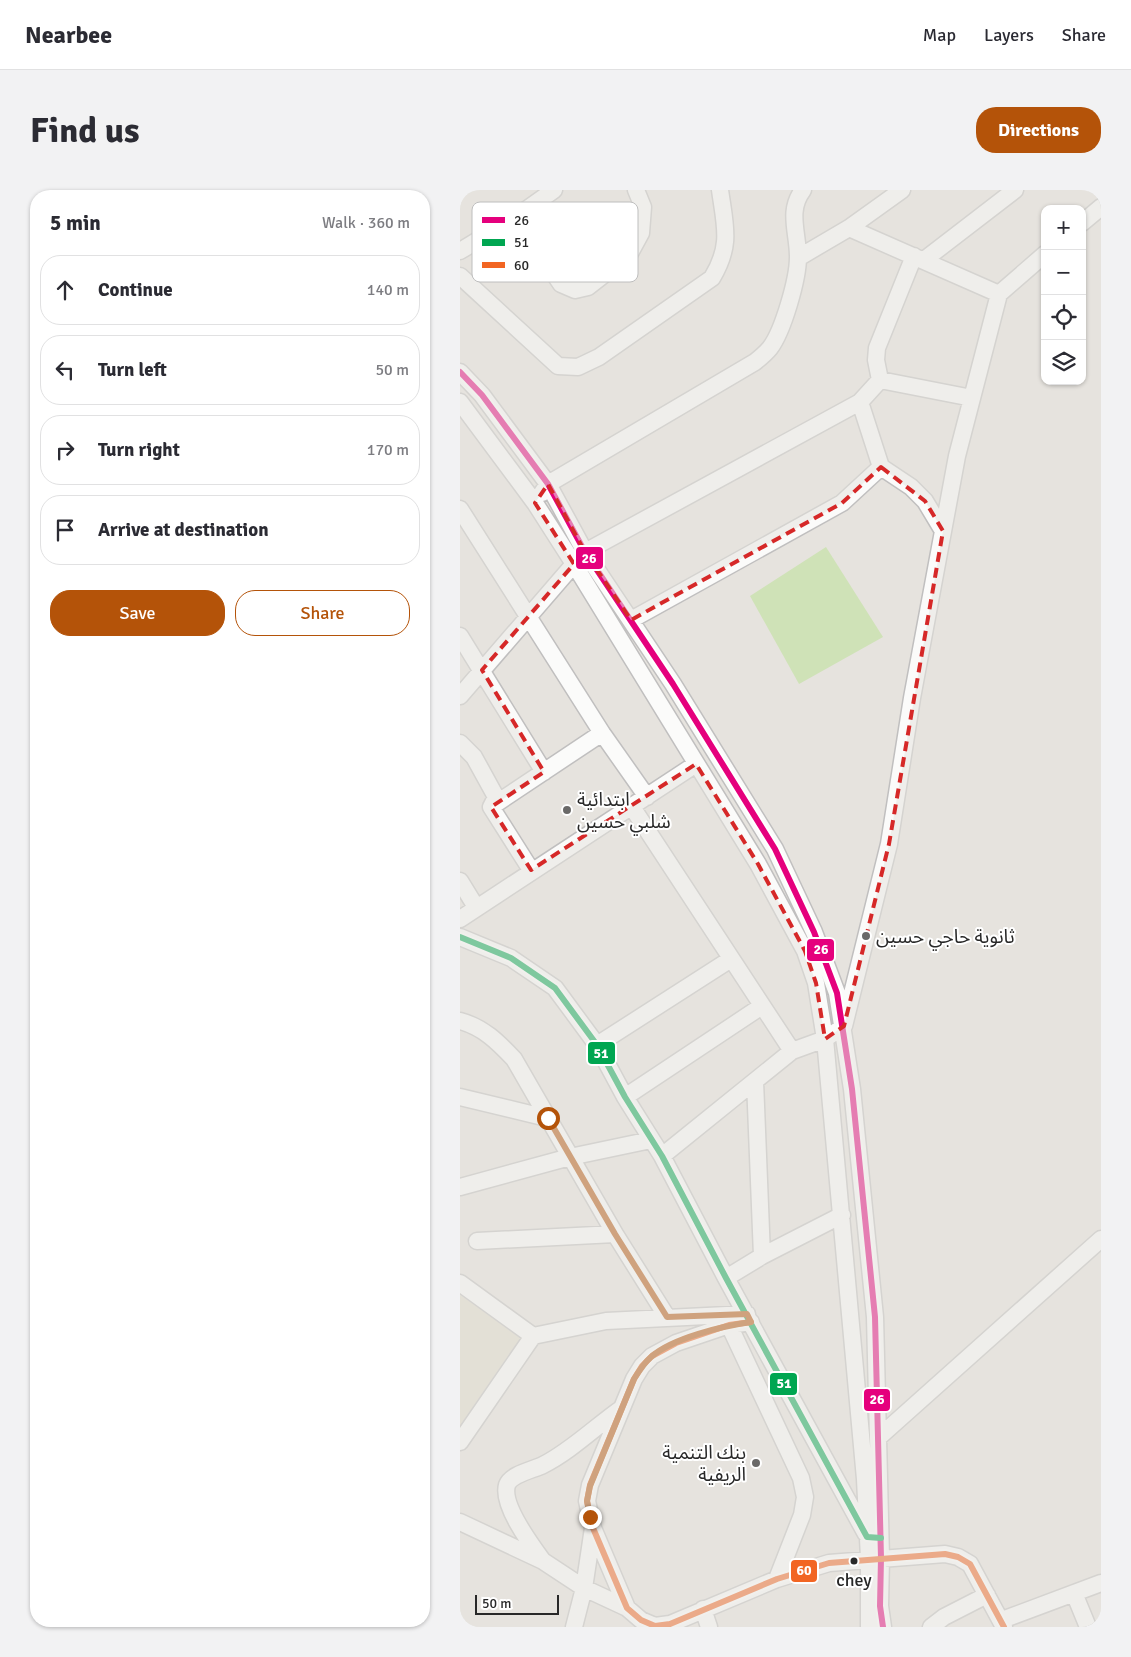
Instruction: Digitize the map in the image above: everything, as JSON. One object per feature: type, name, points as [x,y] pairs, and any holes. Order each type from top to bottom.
[{"type":"street","points":[[537,202],[554,190]]},
{"type":"street","points":[[636,190],[643,207],[641,233],[638,238]]},
{"type":"street","points":[[460,276],[558,366],[578,366],[599,357],[712,278],[722,262],[726,240],[720,190]]},
{"type":"street","points":[[535,503],[548,484],[755,362],[770,348],[787,312],[798,258],[794,208],[796,200],[804,190]]},
{"type":"street","points":[[798,258],[849,228],[902,190]]},
{"type":"street","points":[[880,380],[876,360],[877,348],[919,258],[1015,190]]},
{"type":"street","points":[[1086,220],[1101,208]]},
{"type":"street","points":[[849,228],[999,294]]},
{"type":"street","points":[[460,251],[472,244]]},
{"type":"street","points":[[662,1156],[792,1051],[825,1039],[844,1026],[889,844],[912,698],[957,456],[999,294],[1041,257]]},
{"type":"street","points":[[560,282],[575,290],[588,287],[594,282]]},
{"type":"street","points":[[460,372],[482,395],[548,484],[580,558],[696,764],[758,864],[805,951],[816,983],[825,1039],[865,1479],[874,1538]]},
{"type":"street","points":[[880,380],[972,398]]},
{"type":"street","points":[[460,696],[580,558],[860,402],[880,380]]},
{"type":"street","points":[[460,402],[535,503],[631,620],[673,684],[774,848],[814,932],[837,993],[844,1026],[875,1317],[878,1438],[874,1538],[883,1627]]},
{"type":"street","points":[[860,402],[881,468],[910,486],[925,502],[943,531]]},
{"type":"street","points":[[631,620],[834,508],[881,468]]},
{"type":"street","points":[[460,510],[602,734],[647,797]]},
{"type":"street","points":[[460,636],[544,772]]},
{"type":"street","points":[[491,807],[602,734]]},
{"type":"street","points":[[460,743],[474,757],[496,797],[491,807]]},
{"type":"street","points":[[460,918],[696,764]]},
{"type":"street","points":[[491,807],[531,870]]},
{"type":"street","points":[[632,807],[792,1051]]},
{"type":"street","points":[[460,881],[476,907]]},
{"type":"street","points":[[460,937],[512,958],[554,988],[597,1045],[625,1096],[662,1156],[726,1278],[840,1486],[874,1538]]},
{"type":"street","points":[[597,1045],[731,959]]},
{"type":"street","points":[[625,1096],[762,1006]]},
{"type":"street","points":[[460,1021],[494,1037],[514,1059],[615,1234],[667,1317]]},
{"type":"street","points":[[755,1081],[762,1256]]},
{"type":"street","points":[[460,1097],[548,1118]]},
{"type":"street","points":[[460,1187],[570,1157],[651,1140]]},
{"type":"street","points":[[460,1173],[487,1179]]},
{"type":"street","points":[[726,1278],[762,1256],[842,1215]]},
{"type":"street","points":[[477,1241],[615,1234]]},
{"type":"street","points":[[878,1438],[1101,1239]]},
{"type":"street","points":[[460,1283],[533,1336]]},
{"type":"street","points":[[460,1442],[533,1336],[606,1321],[667,1317],[749,1318]]},
{"type":"street","points":[[627,1608],[593,1528],[587,1501],[590,1486],[634,1379],[652,1356],[676,1343],[749,1318]]},
{"type":"street","points":[[729,1325],[801,1478],[805,1497],[802,1516],[777,1579]]},
{"type":"street","points":[[543,1561],[528,1542],[515,1517],[509,1503],[508,1485],[512,1478],[546,1463],[622,1408]]},
{"type":"street","points":[[840,1486],[865,1479]]},
{"type":"street","points":[[460,1522],[543,1561],[584,1588],[627,1608],[641,1620],[655,1626],[670,1624],[777,1579],[829,1564],[875,1558],[945,1554],[958,1557],[970,1564],[1003,1624],[1101,1583]]},
{"type":"street","points":[[574,1627],[584,1588],[593,1528]]},
{"type":"street","points":[[869,1627],[875,1558]]},
{"type":"street","points":[[1074,1594],[1088,1627]]},
{"type":"street","points":[[931,1627],[950,1614],[987,1595]]},
{"type":"street","points":[[703,1610],[709,1627]]},
{"type":"highlighted area","points":[[881,467],[925,501],[943,531],[889,844],[844,1026],[825,1039],[816,983],[805,951],[758,864],[696,764],[531,870],[491,807],[544,772],[482,670],[574,564],[535,503],[548,484],[585,552],[631,620],[842,503]]},
{"type":"shaded area","points":[[460,1295],[528,1341],[460,1437]]},
{"type":"green space","points":[[826,547],[883,637],[799,684],[750,596]]},
{"type":"transit line","name":"26","points":[[460,372],[482,395],[548,484],[585,552],[673,684],[775,849],[814,932],[837,993],[852,1089],[875,1317],[881,1558],[880,1606],[883,1627]]},
{"type":"transit line","name":"51","points":[[460,937],[511,958],[555,988],[597,1045],[625,1097],[662,1156],[867,1537],[881,1538]]},
{"type":"transit line","name":"60","points":[[751,1322],[729,1325],[676,1343],[652,1356],[642,1366],[634,1379],[590,1485],[587,1501],[593,1528],[627,1608],[641,1620],[655,1626],[670,1624],[777,1579],[829,1563],[945,1554],[958,1557],[970,1564],[1004,1627]]},
{"type":"place","name":"ابتدائية شلبي حسين","points":[[567,810]]},
{"type":"place","name":"ثانوية حاجي حسين","points":[[866,936]]},
{"type":"place","name":"بنك التنمية الريفية","points":[[756,1463]]},
{"type":"place","name":"chey","points":[[854,1561]]},
{"type":"route","points":[[548,1118],[615,1234],[667,1317],[747,1314],[751,1322],[729,1325],[676,1343],[652,1356],[642,1366],[634,1379],[590,1486],[587,1501],[590,1517]]}]
